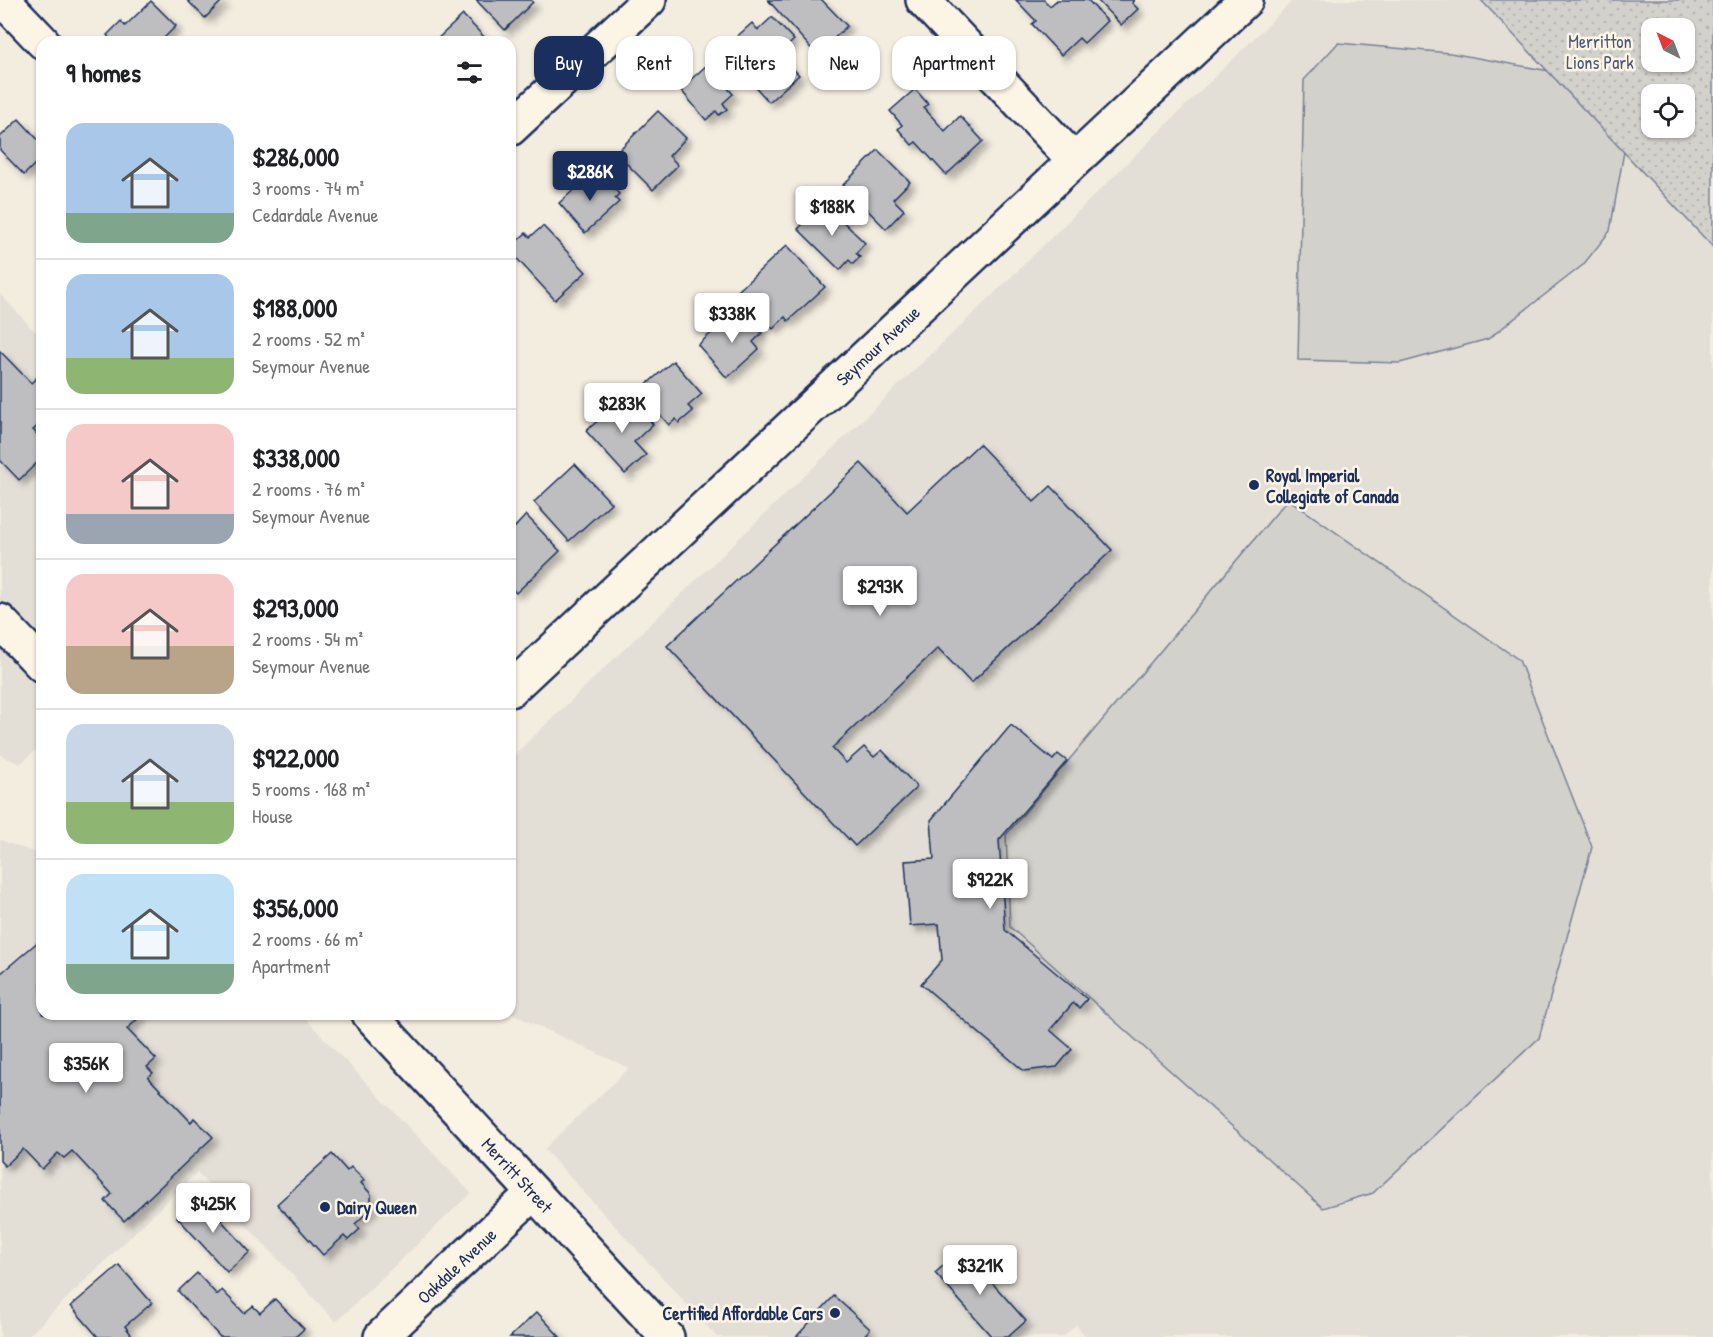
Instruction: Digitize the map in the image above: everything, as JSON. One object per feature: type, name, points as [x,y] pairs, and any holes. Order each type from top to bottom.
[{"type":"street","points":[[516,123],[649,0]]},
{"type":"street","points":[[923,0],[1074,160]]},
{"type":"street","name":"Seymour Avenue","points":[[516,684],[914,314],[1074,160],[1246,0]]},
{"type":"street","points":[[19,5],[39,36]]},
{"type":"street","points":[[0,621],[36,659]]},
{"type":"street","name":"Merritt Street","points":[[374,1020],[532,1194],[667,1337]]},
{"type":"street","name":"Oakdale Avenue","points":[[381,1337],[532,1194]]},
{"type":"shaded area","name":"Royal Imperial Collegiate of Canada","points":[[1293,0],[1481,0],[1713,247],[1713,1337],[1087,1337],[1076,1325],[1063,1337],[717,1337],[544,1149],[629,1068],[516,1016],[516,753],[1004,284]]},
{"type":"shaded area","points":[[0,294],[36,333],[36,750],[20,764],[0,755]]},
{"type":"shaded area","points":[[0,840],[36,853],[36,1020],[307,1020],[471,1193],[336,1322],[197,1172],[27,1337],[0,1337]]},
{"type":"green space","name":"Merritton Lions Park","points":[[1481,0],[1713,0],[1713,247]]},
{"type":"green space","points":[[1338,43],[1450,53],[1555,72],[1625,146],[1610,231],[1583,265],[1488,339],[1400,363],[1298,360],[1304,80]]},
{"type":"green space","points":[[1288,499],[1519,660],[1592,847],[1539,1038],[1373,1193],[1323,1208],[1010,927],[1006,835]]},
{"type":"building","points":[[187,0],[223,0],[205,18]]},
{"type":"building","points":[[476,0],[531,0],[533,2],[505,30]]},
{"type":"building","points":[[768,0],[822,0],[847,26],[837,36],[808,36],[808,45]]},
{"type":"building","points":[[1016,0],[1044,0],[1050,6],[1057,0],[1088,0],[1107,21],[1084,43],[1079,38],[1061,55],[1032,24],[1036,21]]},
{"type":"building","points":[[1097,0],[1134,0],[1132,3],[1138,9],[1121,25]]},
{"type":"building","points":[[151,1],[176,26],[166,36],[107,35],[121,21],[125,26]]},
{"type":"building","points":[[463,15],[483,36],[440,36]]},
{"type":"building","points":[[772,17],[790,36],[738,36],[752,23],[758,30]]},
{"type":"building","points":[[705,67],[705,90],[729,90],[733,94],[723,103],[727,109],[719,115],[716,111],[706,120],[681,90],[693,90],[693,77]]},
{"type":"building","points":[[758,90],[782,90],[769,102]]},
{"type":"building","points":[[916,90],[928,104],[924,108],[945,131],[960,116],[983,141],[946,175],[916,142],[912,145],[898,129],[902,125],[890,111]]},
{"type":"building","points":[[658,111],[686,138],[669,156],[678,165],[653,190],[616,153]]},
{"type":"building","points":[[19,119],[36,137],[36,163],[24,175],[0,150],[0,137]]},
{"type":"building","points":[[878,150],[910,182],[893,199],[904,210],[886,229],[843,185]]},
{"type":"building","points":[[594,172],[608,188],[611,185],[619,194],[615,198],[619,202],[585,233],[559,203]]},
{"type":"building","points":[[824,203],[865,243],[856,253],[860,257],[853,264],[849,260],[840,270],[798,229]]},
{"type":"building","points":[[543,226],[586,272],[555,300],[516,258],[516,242],[526,233],[530,237]]},
{"type":"building","points":[[787,245],[825,287],[788,321],[785,317],[773,329],[738,291]]},
{"type":"building","points":[[744,312],[762,333],[753,342],[759,349],[727,378],[698,345],[730,316],[734,321]]},
{"type":"building","points":[[0,351],[31,383],[36,378],[36,427],[33,430],[36,433],[36,464],[19,480],[0,460]]},
{"type":"building","points":[[673,361],[702,394],[688,406],[693,411],[679,423],[676,419],[669,425],[639,391]]},
{"type":"building","points":[[627,395],[653,424],[634,442],[646,455],[625,474],[586,431]]},
{"type":"building","points":[[979,444],[1034,502],[1051,486],[1112,550],[971,683],[938,648],[832,748],[846,763],[864,747],[874,757],[882,750],[917,787],[855,846],[667,646],[861,463],[907,512]]},
{"type":"building","points":[[575,464],[611,503],[569,541],[534,502]]},
{"type":"building","points":[[526,515],[560,551],[516,593],[516,526]]},
{"type":"building","points":[[1011,725],[1053,760],[1058,754],[1067,761],[999,840],[1005,930],[1087,999],[1079,1008],[1073,1003],[1050,1030],[1072,1049],[1057,1067],[1024,1071],[921,984],[942,960],[939,924],[910,926],[905,861],[934,859],[931,820]]},
{"type":"building","points":[[36,943],[36,1020],[137,1020],[127,1029],[156,1059],[147,1067],[153,1073],[148,1077],[191,1122],[194,1118],[213,1137],[124,1221],[105,1201],[112,1194],[72,1151],[64,1158],[58,1153],[42,1169],[23,1149],[5,1166],[0,1161],[0,974]]},
{"type":"building","name":"Dairy Queen","points":[[332,1154],[347,1171],[351,1167],[364,1180],[361,1183],[371,1194],[371,1209],[355,1224],[360,1229],[348,1240],[344,1236],[323,1255],[277,1204]]},
{"type":"building","points":[[199,1196],[250,1252],[227,1272],[177,1217]]},
{"type":"building","points":[[962,1249],[1026,1321],[1008,1337],[992,1337],[935,1273]]},
{"type":"building","points":[[119,1265],[152,1303],[125,1326],[133,1337],[98,1337],[71,1306]]},
{"type":"building","points":[[197,1273],[217,1295],[222,1290],[244,1313],[253,1306],[260,1313],[275,1299],[304,1329],[295,1337],[220,1337],[178,1291]]},
{"type":"building","name":"Certified Affordable Cars","points":[[834,1296],[870,1329],[863,1337],[796,1337]]},
{"type":"building","points":[[537,1312],[560,1337],[510,1337]]},
{"type":"place","name":"Royal Imperial Collegiate of Canada","points":[[1254,485]]},
{"type":"place","name":"Dairy Queen","points":[[325,1207]]},
{"type":"place","name":"Certified Affordable Cars","points":[[835,1313]]}]
